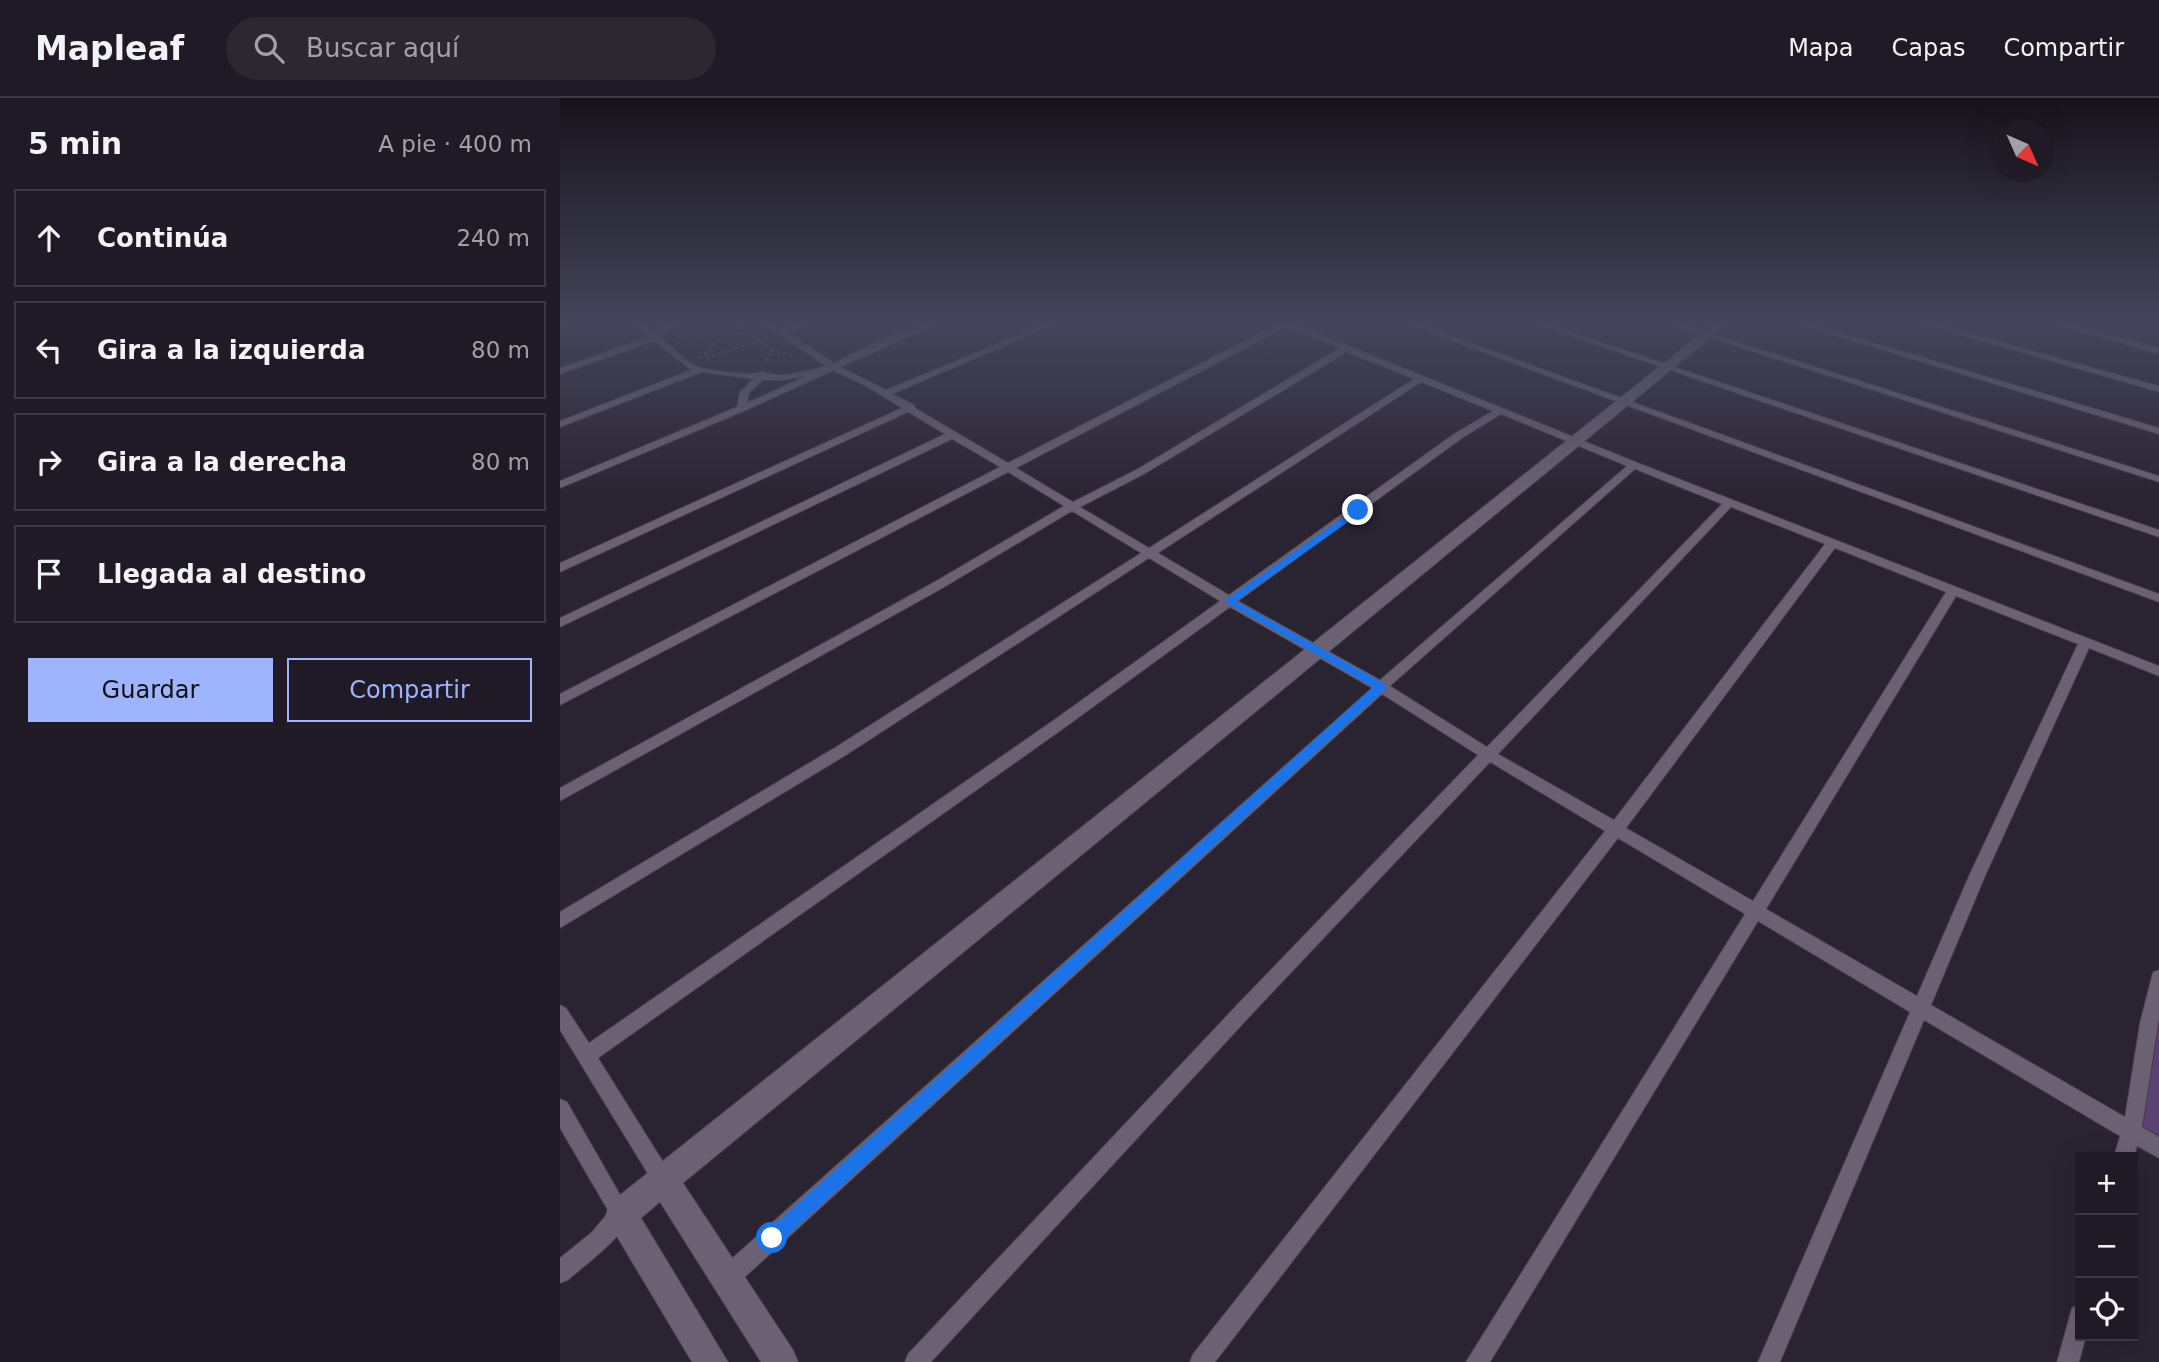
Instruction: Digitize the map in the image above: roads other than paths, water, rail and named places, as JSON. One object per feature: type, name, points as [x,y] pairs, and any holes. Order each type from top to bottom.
[{"type":"street","points":[[560,424],[668,382]]},
{"type":"street","points":[[734,382],[745,392],[764,399]]},
{"type":"street","points":[[741,409],[745,392],[755,382]]},
{"type":"street","points":[[560,485],[803,382]]},
{"type":"street","points":[[864,382],[912,407],[1008,470],[1229,601],[1318,649],[1489,755],[2159,1148]]},
{"type":"street","points":[[887,393],[913,382]]},
{"type":"street","points":[[560,700],[1175,382]]},
{"type":"street","points":[[560,796],[923,594],[1071,507],[1140,472],[1290,382]]},
{"type":"street","points":[[560,920],[841,751],[1415,382]]},
{"type":"street","points":[[1431,382],[1634,465],[2159,671]]},
{"type":"street","points":[[1567,382],[2159,598]]},
{"type":"street","points":[[560,1272],[599,1239],[621,1214],[1649,382]]},
{"type":"street","points":[[1708,382],[2159,534]]},
{"type":"street","points":[[1871,382],[2159,479]]},
{"type":"street","points":[[1995,382],[2159,431]]},
{"type":"street","points":[[2134,382],[2159,389]]},
{"type":"street","points":[[560,568],[912,407]]},
{"type":"street","points":[[586,1056],[776,925],[1458,436],[1501,410]]},
{"type":"street","points":[[560,623],[954,434]]},
{"type":"street","points":[[727,1278],[1381,687],[1634,465]]},
{"type":"street","points":[[916,1362],[1243,1011],[1730,502]]},
{"type":"street","points":[[1201,1362],[1616,829],[1833,542]]},
{"type":"street","points":[[1477,1362],[1954,589]]},
{"type":"street","points":[[1769,1362],[1920,1007],[2085,642]]},
{"type":"street","points":[[2126,1152],[2132,1132],[2150,1010],[2159,978]]},
{"type":"street","points":[[560,1014],[781,1362]]},
{"type":"street","points":[[560,1109],[711,1362]]},
{"type":"street","points":[[2068,1362],[2075,1335]]}]
